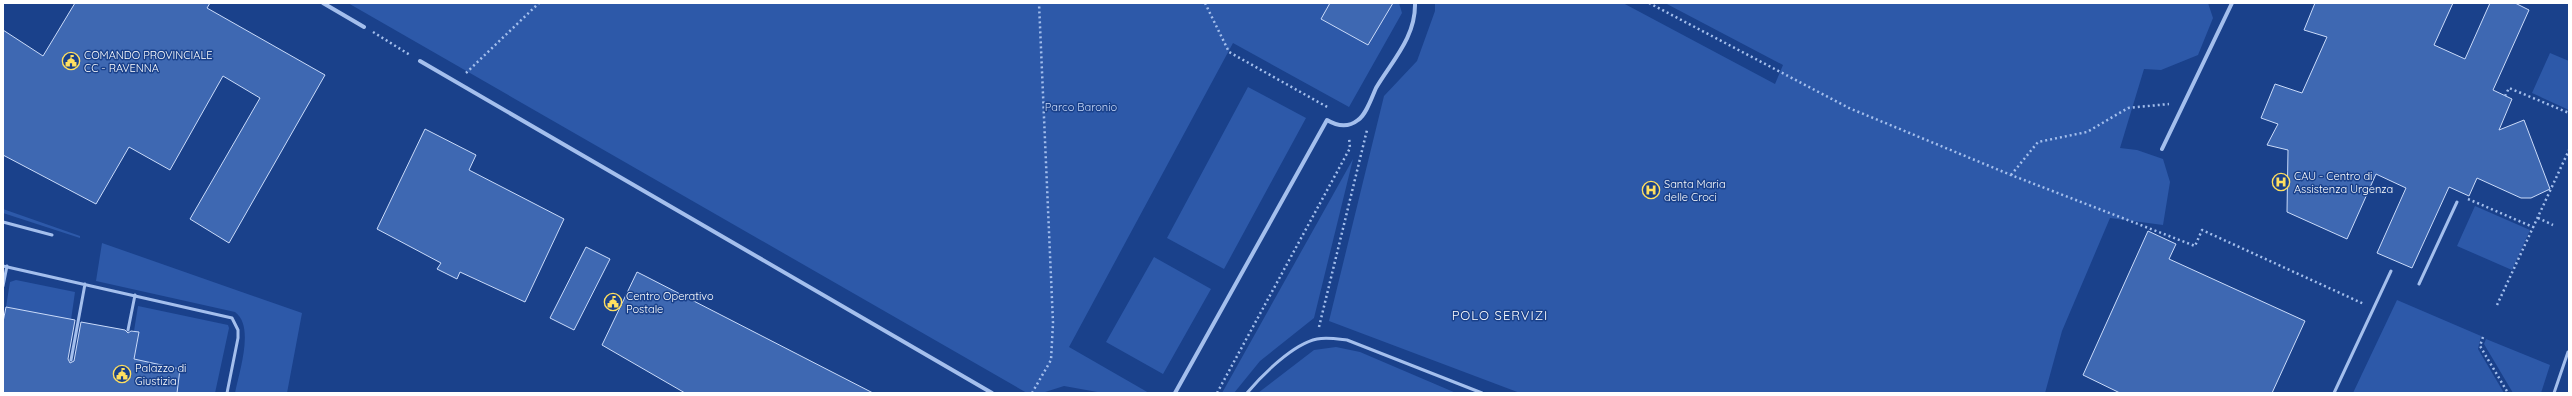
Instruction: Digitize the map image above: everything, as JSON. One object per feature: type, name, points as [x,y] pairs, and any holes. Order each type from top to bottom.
[{"type":"street","points":[[323,3],[364,27]]},
{"type":"street","points":[[1175,393],[1327,120],[1338,126],[1352,124],[1360,120],[1378,86],[1408,40],[1415,12],[1415,3]]},
{"type":"street","points":[[2162,149],[2232,3]]},
{"type":"street","points":[[420,61],[992,393]]},
{"type":"lane","points":[[2419,284],[2457,202]]},
{"type":"lane","points":[[3,222],[52,235]]},
{"type":"lane","points":[[3,286],[5,266],[232,318],[238,330],[238,338],[227,393]]},
{"type":"lane","points":[[2334,393],[2391,271]]},
{"type":"lane","points":[[71,360],[85,284]]},
{"type":"lane","points":[[128,330],[135,295]]},
{"type":"lane","points":[[1247,393],[1262,375],[1301,346],[1316,339],[1348,340],[1482,393]]},
{"type":"lane","points":[[2554,393],[2568,352]]},
{"type":"path","points":[[456,82],[539,3]]},
{"type":"path","points":[[1032,393],[1051,360],[1053,323],[1039,3]]},
{"type":"path","points":[[1649,3],[1849,108],[2010,174],[2162,232],[2194,246],[2202,230],[2374,308]]},
{"type":"path","points":[[364,27],[420,61]]},
{"type":"path","points":[[2505,96],[2509,88],[2569,113]]},
{"type":"path","points":[[2010,174],[2038,142],[2087,132],[2128,108],[2184,103]]},
{"type":"path","points":[[1316,339],[1368,125]]},
{"type":"path","points":[[2497,305],[2569,150]]},
{"type":"path","points":[[2461,196],[2533,227]]},
{"type":"path","points":[[2538,218],[2553,225]]},
{"type":"path","points":[[2483,337],[2480,346],[2508,393]]},
{"type":"green space","name":"Parco Baronio","points":[[348,3],[1399,3],[1402,13],[1349,107],[1233,43],[1069,347],[1149,393],[1103,393],[1064,386],[1042,393],[1027,393]]},
{"type":"green space","points":[[1435,3],[1623,3],[1775,84],[1783,65],[1665,3],[2208,3],[2213,18],[2198,55],[2161,70],[2144,69],[2120,148],[2137,150],[2163,159],[2170,182],[2163,225],[2110,218],[2062,331],[2045,393],[1520,393],[1329,321],[1384,96],[1417,61],[1435,11]]},
{"type":"green space","points":[[2550,53],[2569,61],[2569,110],[2532,93]]},
{"type":"green space","points":[[1248,87],[1306,118],[1224,269],[1167,238]]},
{"type":"green space","points":[[1353,159],[1314,318],[1260,361],[1234,393],[1222,393]]},
{"type":"green space","points":[[2475,206],[2530,230],[2512,270],[2457,246]]},
{"type":"green space","points":[[3,209],[80,236],[80,238],[3,213]]},
{"type":"green space","points":[[102,243],[302,313],[287,393],[235,393],[242,362],[245,338],[241,319],[235,312],[96,281]]},
{"type":"green space","points":[[1154,257],[1211,289],[1163,374],[1106,342]]},
{"type":"green space","points":[[16,280],[75,292],[71,320],[6,307],[10,282]]},
{"type":"green space","points":[[2397,300],[2481,336],[2478,349],[2504,393],[2353,393]]},
{"type":"green space","points":[[138,306],[228,325],[229,328],[215,393],[177,393],[178,385],[134,359],[139,333],[134,331]]},
{"type":"green space","points":[[2486,339],[2550,365],[2541,393],[2513,393],[2484,344]]},
{"type":"green space","points":[[1336,347],[1360,352],[1456,393],[1258,393],[1314,350]]},
{"type":"building","points":[[75,3],[210,3],[207,8],[325,75],[229,243],[190,219],[260,98],[223,76],[170,170],[129,147],[96,204],[3,155],[3,30],[43,56]]},
{"type":"building","points":[[1330,3],[1393,3],[1368,45],[1321,19]]},
{"type":"building","points":[[2315,3],[2453,3],[2434,45],[2465,59],[2490,3],[2515,3],[2529,10],[2493,90],[2512,99],[2499,130],[2524,120],[2550,189],[2531,198],[2521,198],[2477,178],[2469,196],[2449,187],[2412,268],[2377,253],[2406,188],[2376,174],[2347,239],[2287,212],[2288,150],[2267,145],[2278,124],[2261,118],[2275,84],[2302,93],[2327,37],[2304,30]]},
{"type":"building","points":[[425,129],[476,155],[469,170],[564,219],[525,302],[460,272],[457,279],[437,269],[441,263],[377,229]]},
{"type":"building","points":[[2148,231],[2176,244],[2169,259],[2305,321],[2272,393],[2120,393],[2083,375]]},
{"type":"building","points":[[586,247],[610,259],[574,330],[550,318]]},
{"type":"building","points":[[637,272],[873,393],[685,393],[602,345]]},
{"type":"building","points":[[6,307],[75,320],[68,359],[70,363],[74,361],[81,322],[125,330],[128,333],[131,331],[139,332],[134,359],[180,369],[177,393],[3,393],[3,322]]},
{"type":"place","name":"COMANDO PROVINCIALE CC - RAVENNA","points":[[71,61]]},
{"type":"place","name":"CAU - Centro di Assistenza Urgenza","points":[[2281,182]]},
{"type":"place","name":"Santa Maria delle Croci","points":[[1651,190]]},
{"type":"place","name":"Centro Operativo Postale","points":[[613,302]]},
{"type":"place","name":"Palazzo di Giustizia","points":[[122,374]]},
{"type":"district","name":"POLO SERVIZI","points":[[1500,315]]}]
